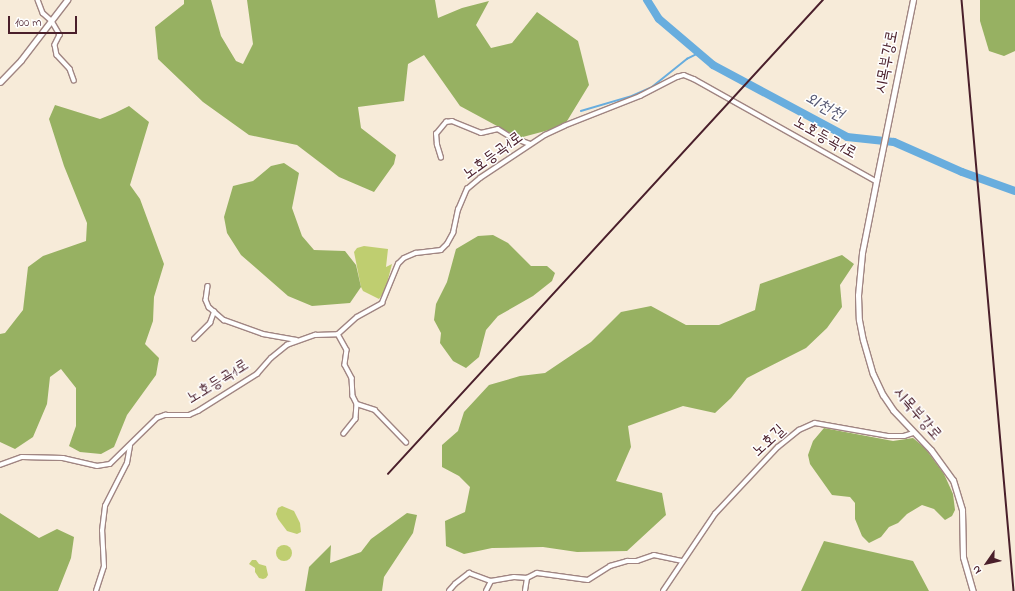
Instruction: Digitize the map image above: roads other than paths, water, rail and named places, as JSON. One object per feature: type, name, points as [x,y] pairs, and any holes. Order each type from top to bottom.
[{"type":"main road","name":"시목부강로","points":[[877,179],[862,253],[858,295],[859,320],[873,374],[893,410],[931,450],[953,480],[962,510],[963,557],[973,591]]},
{"type":"street","points":[[38,0],[43,13],[52,21],[60,35],[55,45],[57,56],[70,69],[74,80]]},
{"type":"street","points":[[0,82],[21,60],[67,0]]},
{"type":"street","name":"시목부강로","points":[[877,179],[913,0]]},
{"type":"street","name":"노호등곡1로","points":[[0,465],[22,456],[63,458],[86,464],[104,466],[110,464],[157,418],[165,415],[189,415],[198,412],[257,374],[279,350],[297,340],[315,335],[338,334],[356,317],[382,303],[398,264],[404,258],[416,253],[441,250],[453,233],[458,210],[467,189],[480,178],[530,144],[564,126],[633,99],[684,76],[694,79],[877,179]]},
{"type":"street","points":[[441,158],[436,145],[436,134],[446,122],[452,121],[481,133],[498,128],[511,136],[530,144]]},
{"type":"street","points":[[208,286],[206,300],[209,307],[232,324],[281,338],[297,340]]},
{"type":"street","points":[[194,339],[210,323],[214,312]]},
{"type":"street","points":[[338,334],[347,350],[345,365],[352,378],[353,396],[357,404],[356,419],[344,434]]},
{"type":"street","points":[[357,404],[375,410],[406,442]]},
{"type":"street","name":"노호길","points":[[663,591],[704,528],[724,503],[778,447],[799,430],[815,423],[889,436],[904,436],[913,432]]},
{"type":"street","points":[[96,591],[104,567],[102,531],[105,506],[127,463],[130,446]]},
{"type":"street","points":[[449,591],[469,573],[491,581],[514,577],[527,578],[537,573],[588,580],[610,566],[654,555],[682,561]]},
{"type":"street","points":[[524,591],[527,578]]},
{"type":"street","points":[[486,591],[491,581]]},
{"type":"waterway","name":"외천천","points":[[647,0],[659,19],[713,65],[847,137],[894,142],[962,172],[1015,191]]},
{"type":"waterway","points":[[581,111],[632,96],[652,87],[687,59],[699,53]]},
{"type":"railway","points":[[388,474],[823,0]]},
{"type":"railway","points":[[962,0],[1014,591]]}]
